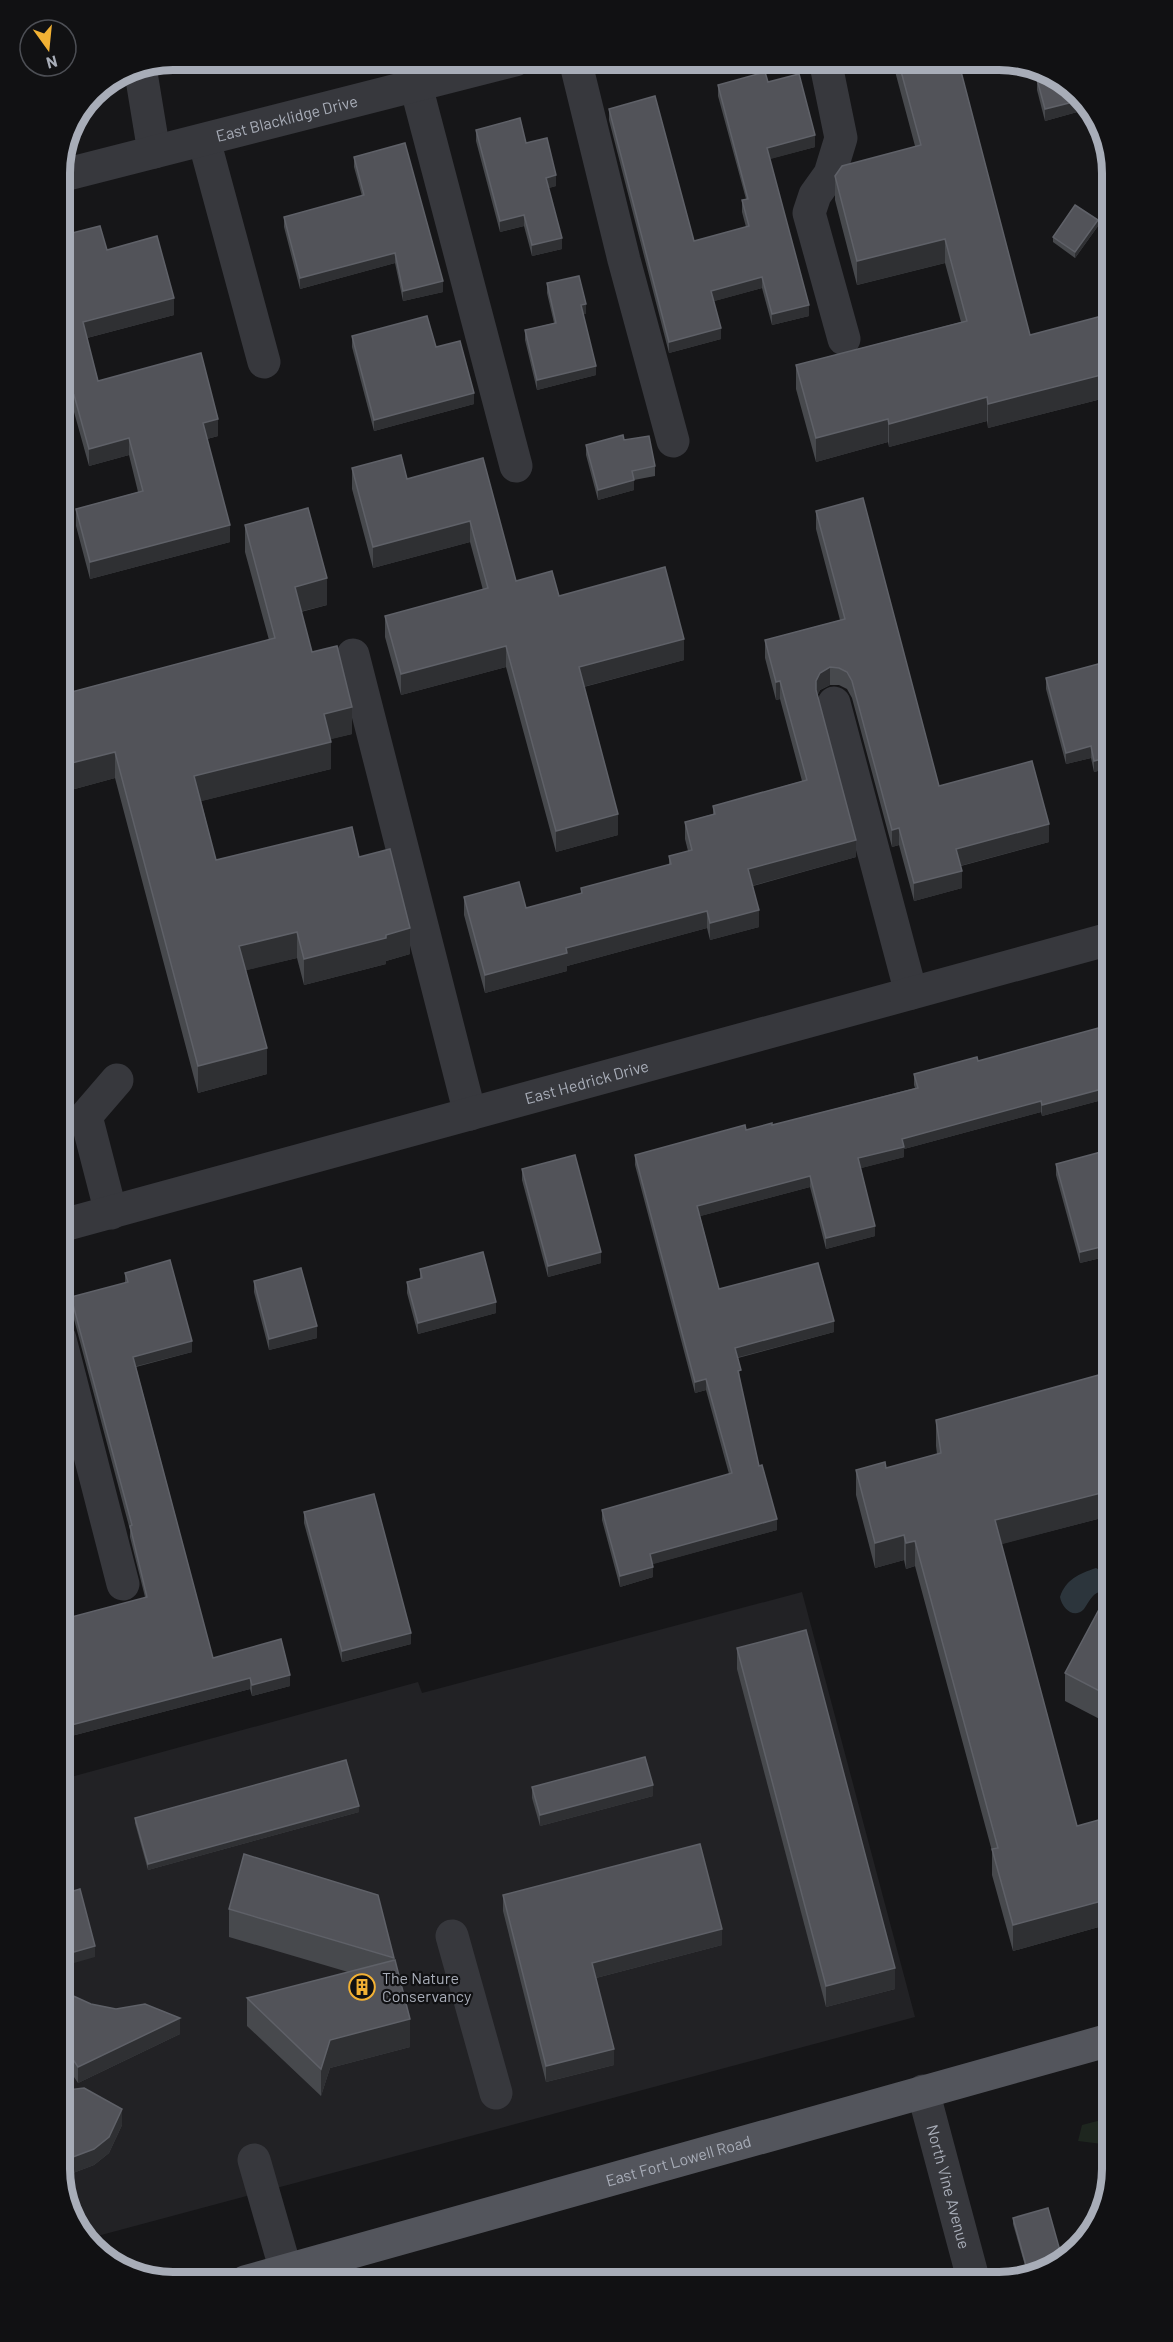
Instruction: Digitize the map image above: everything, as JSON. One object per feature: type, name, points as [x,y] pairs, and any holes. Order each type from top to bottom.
[{"type":"main road","name":"East Fort Lowell Road","points":[[286,2271],[1102,2042]]},
{"type":"street","name":"East Blacklidge Drive","points":[[71,173],[204,140],[426,76],[457,70]]},
{"type":"street","points":[[579,70],[624,260],[673,441]]},
{"type":"street","points":[[827,71],[841,138],[830,174],[815,195],[809,213],[844,339]]},
{"type":"street","points":[[141,76],[154,152]]},
{"type":"street","points":[[426,76],[516,466]]},
{"type":"street","points":[[204,140],[264,362]]},
{"type":"street","points":[[353,655],[470,1114]]},
{"type":"street","points":[[834,703],[911,993]]},
{"type":"street","name":"East Hedrick Drive","points":[[70,1223],[1102,941]]},
{"type":"street","points":[[111,1213],[73,1114],[117,1080]]},
{"type":"street","points":[[70,1379],[123,1584]]},
{"type":"street","points":[[452,1936],[496,2093]]},
{"type":"street","name":"North Vine Avenue","points":[[923,2091],[971,2272]]},
{"type":"street","points":[[254,2160],[286,2271]]},
{"type":"shaded area","points":[[1096,1568],[1102,1571],[1102,1590],[1093,1596],[1084,1609],[1073,1613],[1066,1609],[1060,1597],[1070,1581]]},
{"type":"shaded area","points":[[802,1592],[915,2017],[97,2236],[78,2208],[72,2188],[70,2168],[70,1777],[418,1682],[422,1693]]},
{"type":"shaded area","points":[[1102,2120],[1102,2144],[1078,2141],[1082,2125]]},
{"type":"building","points":[[901,71],[961,71],[1030,335],[1102,316],[1102,375],[988,404],[987,397],[889,424],[888,419],[816,438],[796,365],[967,321],[945,239],[857,261],[835,176],[842,166],[921,145]]},
{"type":"building","points":[[765,72],[768,82],[799,74],[815,135],[767,148],[809,305],[772,314],[762,277],[711,291],[721,328],[669,342],[609,109],[655,96],[694,241],[749,226],[742,200],[748,199],[718,85]]},
{"type":"building","points":[[1037,79],[1057,88],[1073,102],[1045,109]]},
{"type":"building","points":[[520,118],[526,143],[547,138],[556,175],[546,178],[562,238],[532,245],[524,215],[500,221],[476,130]]},
{"type":"building","points":[[405,143],[443,281],[403,291],[395,253],[300,278],[284,217],[364,195],[354,157]]},
{"type":"building","points":[[1075,205],[1098,220],[1075,252],[1053,237]]},
{"type":"building","points":[[100,226],[107,250],[157,236],[174,298],[83,322],[98,381],[201,353],[218,419],[203,423],[230,525],[90,562],[76,509],[143,491],[129,438],[89,449],[74,395],[71,396],[71,233]]},
{"type":"building","points":[[579,276],[586,304],[581,305],[596,366],[537,380],[525,330],[556,323],[547,283]]},
{"type":"building","points":[[427,316],[436,347],[460,341],[474,393],[374,420],[352,336]]},
{"type":"building","points":[[623,435],[624,440],[649,436],[655,466],[632,471],[634,480],[598,490],[586,445]]},
{"type":"building","points":[[401,455],[407,479],[483,458],[516,581],[552,571],[559,596],[665,567],[684,639],[579,667],[618,814],[556,831],[506,646],[401,674],[385,616],[488,588],[470,521],[373,547],[352,468]]},
{"type":"building","points":[[863,498],[939,786],[1032,761],[1049,824],[956,849],[962,871],[914,883],[899,828],[892,830],[852,681],[847,672],[830,667],[820,673],[816,681],[816,690],[856,840],[748,869],[759,910],[710,923],[707,911],[566,948],[567,953],[485,975],[464,897],[519,882],[526,908],[582,893],[581,888],[671,864],[669,856],[692,850],[685,822],[715,814],[713,806],[807,780],[780,681],[776,682],[765,640],[845,619],[816,511]]},
{"type":"building","points":[[308,508],[327,578],[295,587],[312,652],[337,646],[352,707],[324,714],[331,742],[194,776],[216,860],[352,827],[359,857],[390,849],[410,928],[386,935],[386,938],[304,959],[297,932],[239,946],[267,1048],[198,1066],[115,752],[71,763],[71,692],[275,638],[245,525]]},
{"type":"building","points":[[1102,663],[1102,759],[1094,761],[1091,746],[1066,753],[1046,678]]},
{"type":"building","points":[[1102,1027],[1102,1089],[1042,1105],[1041,1101],[902,1139],[904,1147],[858,1158],[875,1226],[826,1238],[810,1176],[697,1206],[719,1289],[818,1263],[834,1321],[735,1348],[759,1466],[762,1465],[777,1519],[650,1554],[653,1567],[620,1576],[602,1510],[732,1473],[706,1379],[695,1382],[635,1155],[745,1125],[746,1130],[772,1123],[772,1125],[918,1088],[914,1074],[977,1057],[978,1061]]},
{"type":"building","points":[[1102,1152],[1102,1247],[1080,1252],[1056,1164]]},
{"type":"building","points":[[575,1155],[601,1252],[548,1266],[522,1169]]},
{"type":"building","points":[[483,1252],[496,1302],[418,1323],[407,1282],[422,1278],[420,1269]]},
{"type":"building","points":[[170,1260],[192,1341],[133,1357],[213,1658],[281,1639],[290,1675],[252,1685],[250,1678],[70,1725],[70,1617],[147,1597],[130,1526],[132,1525],[71,1297],[128,1282],[125,1273]]},
{"type":"building","points":[[301,1268],[317,1326],[269,1339],[254,1281]]},
{"type":"building","points":[[1102,1374],[1102,1493],[995,1520],[1077,1826],[1102,1819],[1102,1901],[1013,1925],[992,1849],[998,1848],[915,1541],[906,1543],[904,1535],[875,1543],[856,1470],[885,1462],[886,1468],[941,1453],[936,1420]]},
{"type":"building","points":[[374,1494],[411,1633],[342,1651],[304,1512]]},
{"type":"building","points":[[1102,1604],[1102,1692],[1065,1673]]},
{"type":"building","points":[[806,1630],[895,1968],[826,1986],[737,1648]]},
{"type":"building","points":[[645,1757],[653,1785],[540,1815],[532,1787]]},
{"type":"building","points":[[346,1760],[359,1806],[148,1864],[135,1818]]},
{"type":"building","points":[[700,1844],[722,1929],[592,1963],[614,2049],[546,2066],[503,1895]]},
{"type":"building","points":[[244,1854],[378,1895],[394,1958],[229,1909]]},
{"type":"building","points":[[80,1889],[95,1946],[70,1953],[70,1892]]},
{"type":"building","points":[[395,1960],[410,2019],[330,2040],[321,2069],[247,1998]]},
{"type":"building","points":[[70,1994],[91,2004],[116,2009],[145,2004],[180,2018],[78,2067],[70,2055]]},
{"type":"building","points":[[84,2088],[122,2109],[109,2137],[94,2149],[73,2157],[70,2157],[70,2090]]},
{"type":"building","points":[[1048,2208],[1060,2251],[1039,2264],[1027,2268],[1013,2218]]},
{"type":"place","name":"The Nature Conservancy","points":[[362,1987]]}]
